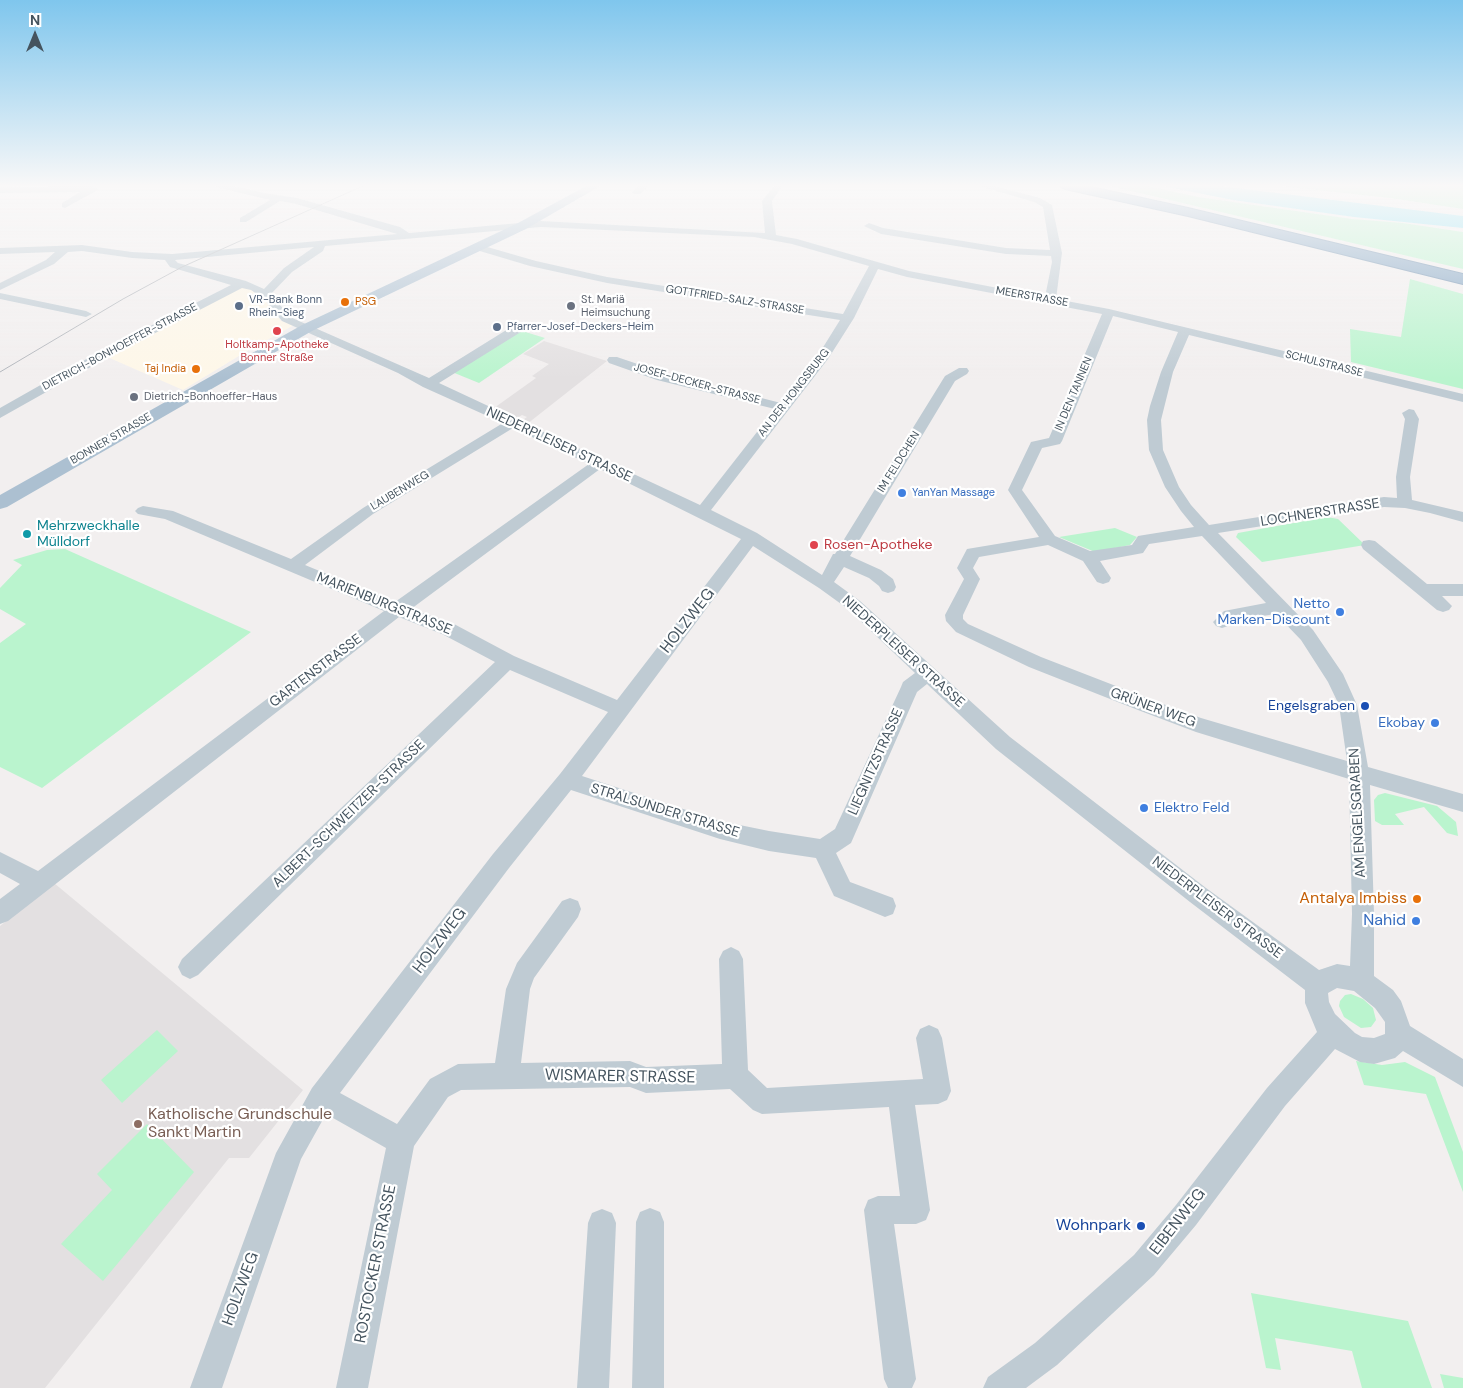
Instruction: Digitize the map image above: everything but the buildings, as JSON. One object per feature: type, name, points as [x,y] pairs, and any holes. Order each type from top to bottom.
[{"type":"highway","points":[[1343,250],[1463,279]]},
{"type":"highway","points":[[1368,250],[1463,272]]},
{"type":"main road","name":"BONNER STRASSE","points":[[0,502],[307,328],[473,250]]},
{"type":"street","points":[[0,251],[27,250]]},
{"type":"street","points":[[0,287],[50,262],[64,250]]},
{"type":"street","points":[[95,250],[132,255],[172,257],[255,250]]},
{"type":"street","points":[[265,294],[288,270],[318,250]]},
{"type":"street","name":"GOTTFRIED-SALZ-STRASSE","points":[[483,250],[543,267],[607,280],[769,304],[848,318]]},
{"type":"street","name":"MEERSTRASSE","points":[[821,250],[874,266],[922,277],[1050,300],[1185,330]]},
{"type":"street","points":[[998,250],[1057,253]]},
{"type":"street","points":[[1050,300],[1058,266],[1056,250]]},
{"type":"street","points":[[172,257],[170,260],[174,265],[242,283],[265,294],[286,319],[307,328]]},
{"type":"street","name":"AN DER HONGSBURG","points":[[702,512],[782,407],[822,359],[848,318],[874,266]]},
{"type":"street","name":"DIETRICH-BONHOEFFER-STRASSE","points":[[0,414],[101,356],[242,283]]},
{"type":"street","points":[[0,296],[86,314]]},
{"type":"street","points":[[73,312],[90,302]]},
{"type":"street","name":"IN DEN TANNEN","points":[[1049,540],[1015,490],[1036,445],[1054,440],[1109,312]]},
{"type":"street","points":[[428,384],[520,327]]},
{"type":"street","name":"NIEDERPLEISER STRASSE","points":[[307,328],[332,341],[402,370],[428,384],[702,512],[751,537],[825,584],[854,605],[1003,743],[1198,895],[1319,985]]},
{"type":"street","name":"SCHULSTRASSE","points":[[1185,330],[1463,398]]},
{"type":"street","name":"AM ENGELSGRABEN","points":[[1185,330],[1162,390],[1154,420],[1156,450],[1172,487],[1206,531],[1307,635],[1336,679],[1348,704],[1359,774],[1363,914],[1362,982]]},
{"type":"street","name":"JOSEF-DECKER-STRASSE","points":[[613,360],[662,377],[782,407]]},
{"type":"street","name":"IM FELDCHEN","points":[[825,584],[839,558],[950,379],[963,372]]},
{"type":"street","points":[[1405,503],[1404,477],[1412,419],[1409,414]]},
{"type":"street","name":"LAUBENWEG","points":[[293,566],[368,511],[512,423]]},
{"type":"street","name":"GARTENSTRASSE","points":[[0,912],[397,610],[598,464]]},
{"type":"street","name":"LOCHNERSTRASSE","points":[[1206,531],[1356,505],[1384,502],[1405,503],[1432,508],[1463,517]]},
{"type":"street","name":"MARIENBURGSTRASSE","points":[[143,511],[168,514],[397,610],[448,629],[508,661],[620,708]]},
{"type":"street","points":[[1049,540],[1089,556],[1137,549],[1144,540],[1206,531]]},
{"type":"street","name":"HOLZWEG","points":[[206,1388],[290,1153],[321,1097],[501,861],[567,780],[751,537]]},
{"type":"street","name":"GRÜNER WEG","points":[[1049,540],[973,553],[965,568],[972,579],[954,615],[955,621],[962,628],[1034,662],[1196,724],[1359,774],[1463,803]]},
{"type":"street","points":[[1369,545],[1442,606]]},
{"type":"street","points":[[1089,556],[1103,578]]},
{"type":"street","points":[[839,558],[875,574],[887,583],[888,587]]},
{"type":"street","points":[[1422,590],[1463,590]]},
{"type":"street","points":[[1222,622],[1230,615],[1280,607]]},
{"type":"street","name":"ALBERT-SCHWEITZER-STRASSE","points":[[190,967],[508,661]]},
{"type":"street","name":"LIEGNITZSTRASSE","points":[[823,848],[843,836],[910,687],[927,674]]},
{"type":"street","name":"STRALSUNDER STRASSE","points":[[567,780],[674,817],[720,830],[769,841],[823,848]]},
{"type":"street","points":[[823,848],[842,889],[885,906]]},
{"type":"street","points":[[0,862],[38,883]]},
{"type":"street","points":[[506,1076],[518,989],[525,970],[570,910]]},
{"type":"street","points":[[731,959],[735,1076],[762,1101],[938,1091],[929,1038]]},
{"type":"street","points":[[1336,976],[1349,977],[1362,982],[1384,999],[1397,1022],[1398,1033],[1394,1043],[1386,1049],[1374,1051],[1360,1049],[1346,1042],[1334,1032],[1320,1014],[1316,994],[1319,985],[1326,979],[1336,976]]},
{"type":"street","name":"EIBENWEG","points":[[999,1388],[1046,1354],[1144,1265],[1169,1237],[1276,1097],[1334,1032]]},
{"type":"street","points":[[1398,1033],[1463,1074]]},
{"type":"street","name":"WISMARER STRASSE","points":[[401,1141],[439,1088],[448,1081],[458,1077],[630,1074],[646,1080],[735,1076]]},
{"type":"street","points":[[900,1093],[916,1210],[878,1210],[900,1379]]},
{"type":"street","points":[[321,1097],[401,1141]]},
{"type":"street","name":"ROSTOCKER STRASSE","points":[[352,1388],[401,1141]]},
{"type":"street","points":[[648,1388],[650,1222]]},
{"type":"street","points":[[593,1388],[602,1223]]},
{"type":"shaded area","points":[[246,287],[263,297],[281,321],[296,324],[183,390],[105,356],[235,289]]},
{"type":"shaded area","points":[[544,341],[607,361],[527,424],[521,421],[527,417],[522,415],[517,418],[494,408],[536,378],[532,376],[549,364],[523,354]]},
{"type":"shaded area","name":"Katholische Grundschule Sankt Martin","points":[[54,883],[303,1090],[249,1158],[229,1158],[45,1388],[0,1388],[0,926]]},
{"type":"green space","points":[[1381,250],[1463,250],[1463,269]]},
{"type":"green space","points":[[1410,279],[1463,294],[1463,389],[1351,362],[1350,329],[1401,337]]},
{"type":"green space","points":[[519,330],[545,338],[479,383],[452,372]]},
{"type":"green space","points":[[1327,517],[1338,519],[1365,545],[1262,562],[1236,537],[1238,533]]},
{"type":"green space","points":[[1115,528],[1137,537],[1130,545],[1095,552],[1059,537]]},
{"type":"green space","points":[[65,549],[251,632],[42,788],[0,767],[0,643],[26,624],[0,609],[0,588],[22,565],[13,560],[47,550]]},
{"type":"green space","points":[[1385,793],[1437,806],[1456,822],[1458,836],[1447,833],[1424,807],[1395,814],[1404,825],[1382,825],[1375,821],[1374,800],[1378,795]]},
{"type":"green space","points":[[1351,994],[1363,999],[1373,1008],[1376,1020],[1371,1027],[1361,1028],[1344,1017],[1339,1006],[1340,1001],[1345,995]]},
{"type":"green space","points":[[157,1030],[178,1051],[122,1103],[101,1080]]},
{"type":"green space","points":[[1356,1061],[1382,1065],[1405,1062],[1435,1077],[1463,1152],[1463,1192],[1426,1094],[1364,1085]]},
{"type":"green space","points":[[147,1124],[194,1172],[103,1281],[61,1244],[112,1190],[97,1174]]},
{"type":"green space","points":[[1251,1293],[1408,1321],[1432,1388],[1362,1388],[1352,1351],[1275,1338],[1281,1370],[1266,1368]]},
{"type":"green space","points":[[1440,1374],[1463,1378],[1463,1388],[1444,1388]]},
{"type":"tram line","points":[[0,372],[123,299],[182,267],[220,250]]},
{"type":"place","name":"PSG","points":[[345,302]]},
{"type":"place","name":"VR-Bank Bonn Rhein-Sieg","points":[[239,306]]},
{"type":"place","name":"St. Mariä Heimsuchung","points":[[571,306]]},
{"type":"place","name":"Pfarrer-Josef-Deckers-Heim","points":[[497,327]]},
{"type":"place","name":"Holtkamp-Apotheke Bonner Straße","points":[[277,331]]},
{"type":"place","name":"Taj India","points":[[196,369]]},
{"type":"place","name":"Dietrich-Bonhoeffer-Haus","points":[[134,397]]},
{"type":"place","name":"YanYan Massage","points":[[902,493]]},
{"type":"place","name":"Mehrzweckhalle Mülldorf","points":[[27,534]]},
{"type":"place","name":"Rosen-Apotheke","points":[[814,545]]},
{"type":"place","name":"Netto Marken-Discount","points":[[1340,612]]},
{"type":"place","name":"Engelsgraben","points":[[1365,706]]},
{"type":"place","name":"Ekobay","points":[[1435,723]]},
{"type":"place","name":"Elektro Feld","points":[[1144,808]]},
{"type":"place","name":"Antalya Imbiss","points":[[1417,899]]},
{"type":"place","name":"Nahid","points":[[1416,921]]},
{"type":"place","name":"Katholische Grundschule Sankt Martin","points":[[138,1124]]},
{"type":"place","name":"Wohnpark","points":[[1141,1226]]}]
